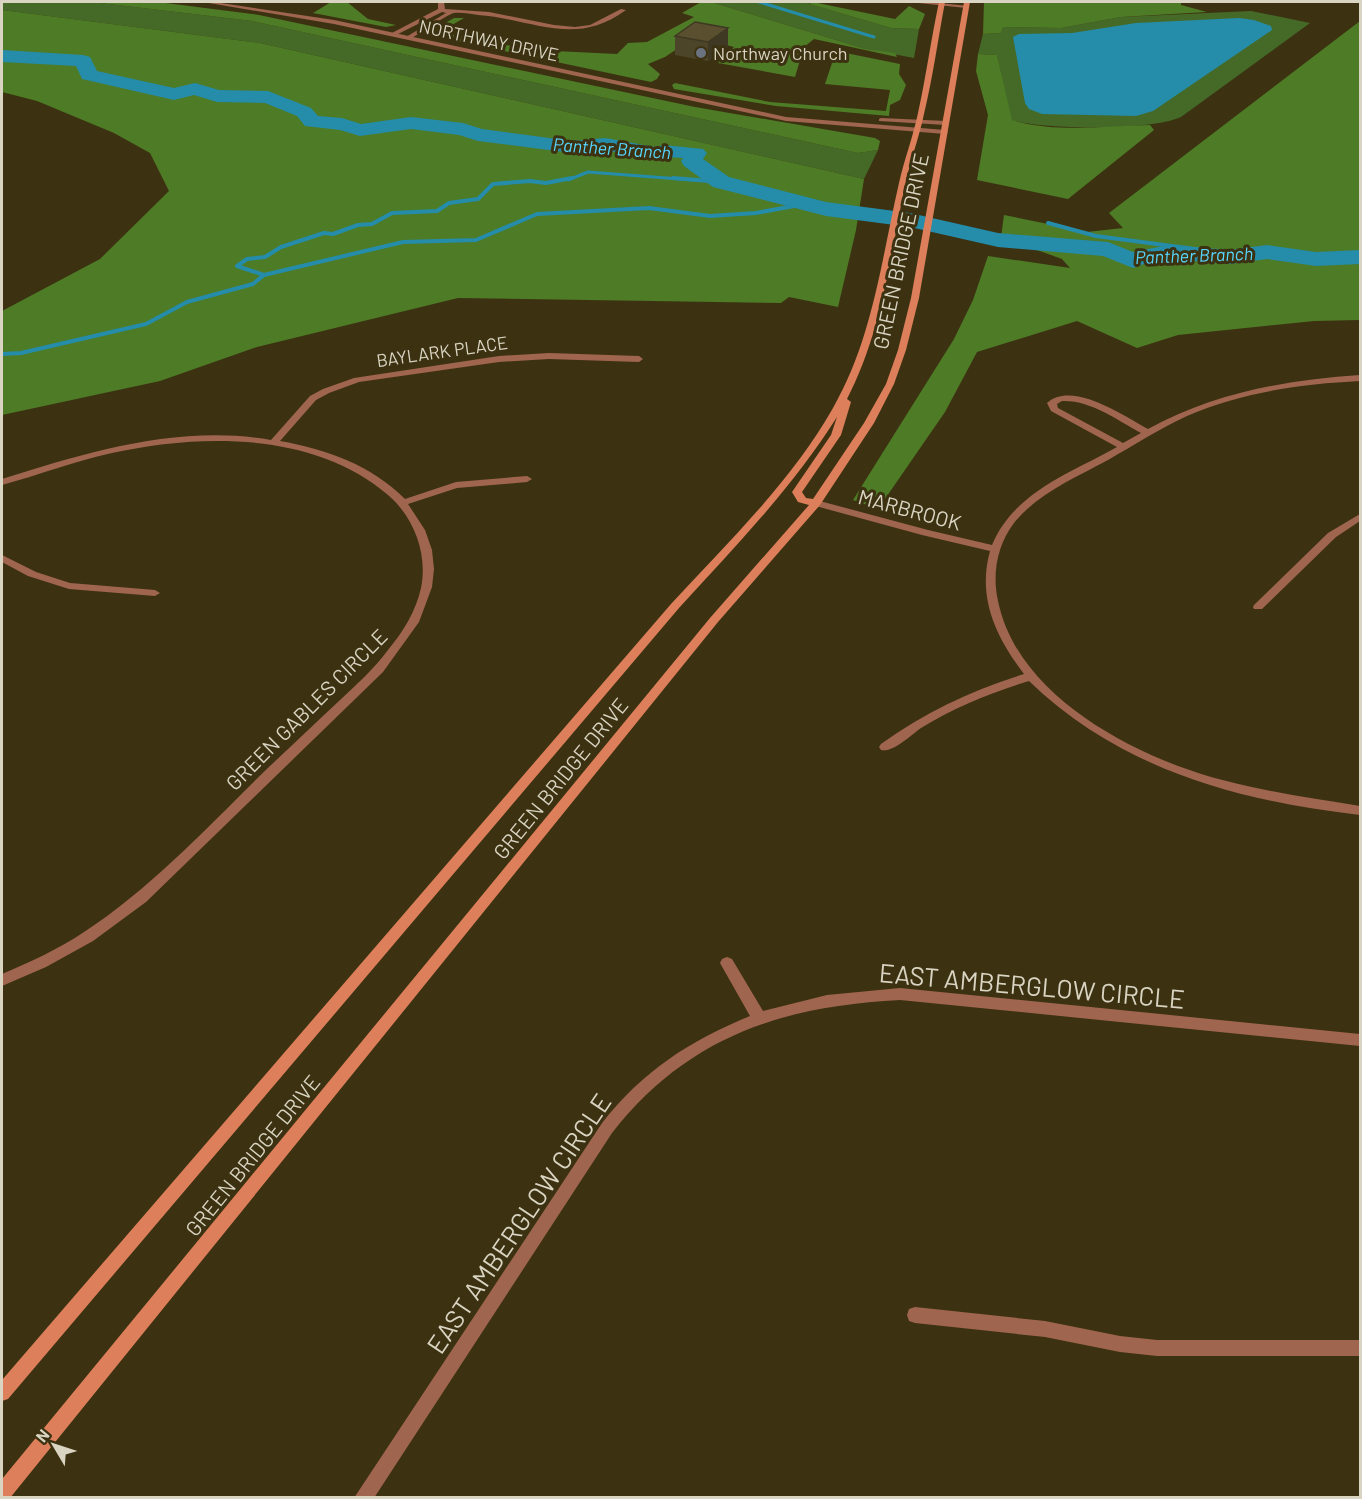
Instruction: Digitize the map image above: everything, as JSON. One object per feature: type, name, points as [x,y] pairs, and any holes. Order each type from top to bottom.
[{"type":"main road","name":"GREEN BRIDGE DRIVE","points":[[2,1393],[668,615],[778,492],[833,416],[854,378],[867,345],[881,295],[903,181],[919,126],[942,3]]},
{"type":"main road","name":"GREEN BRIDGE DRIVE","points":[[2,1493],[714,620],[816,503],[869,423],[890,384],[902,350],[915,298],[966,4]]},
{"type":"main road","points":[[816,503],[802,500],[797,492],[836,435],[854,378]]},
{"type":"street","name":"NORTHWAY DRIVE","points":[[206,2],[334,22],[786,118],[815,122],[919,126],[946,123]]},
{"type":"street","points":[[441,2],[441,10]]},
{"type":"street","points":[[912,2],[966,4]]},
{"type":"street","points":[[392,35],[441,10],[489,14],[575,29],[592,26],[623,10]]},
{"type":"street","points":[[408,38],[451,12]]},
{"type":"street","name":"NORTHWAY DRIVE","points":[[919,126],[945,132]]},
{"type":"street","name":"BAYLARK PLACE","points":[[273,443],[313,398],[357,380],[499,359],[549,356],[639,359]]},
{"type":"street","points":[[1360,378],[1314,381],[1249,393],[1204,406],[1148,433],[1053,487],[1026,506],[1003,531],[996,549],[990,578],[995,613],[1010,647],[1032,676],[1088,725],[1170,768],[1229,787],[1360,811]]},
{"type":"street","points":[[1124,447],[1059,412],[1052,404],[1057,398],[1067,396],[1081,399],[1148,433]]},
{"type":"street","name":"GREEN GABLES CIRCLE","points":[[2,482],[100,453],[152,443],[208,439],[273,443],[308,450],[341,461],[369,474],[402,502],[411,513],[423,537],[428,562],[422,604],[415,620],[399,646],[379,669],[141,898],[88,937],[41,963],[2,980]]},
{"type":"street","points":[[402,502],[456,485],[527,479]]},
{"type":"street","name":"MARBROOK","points":[[816,503],[926,533],[996,549]]},
{"type":"street","points":[[1258,607],[1332,535],[1360,517]]},
{"type":"street","points":[[2,558],[32,574],[69,586],[155,593]]},
{"type":"street","points":[[885,747],[906,731],[947,707],[984,691],[1032,676]]},
{"type":"street","points":[[727,963],[759,1018]]},
{"type":"street","name":"EAST AMBERGLOW CIRCLE","points":[[363,1497],[607,1128],[632,1098],[659,1074],[702,1045],[759,1018],[817,1001],[900,994],[1360,1040]]},
{"type":"street","points":[[915,1315],[1044,1329],[1120,1344],[1157,1348],[1360,1348]]},
{"type":"green space","points":[[2,2],[92,2],[252,21],[858,153],[878,150],[864,179],[260,43],[2,10]]},
{"type":"green space","points":[[92,2],[158,2],[259,15],[695,107],[875,138],[880,141],[878,150],[858,153],[252,21]]},
{"type":"green space","points":[[331,2],[347,2],[368,19],[396,25],[386,27],[313,13]]},
{"type":"green space","points":[[701,2],[711,2],[866,49],[895,53],[897,57],[814,39],[804,47],[795,77],[718,63],[734,47],[695,37],[665,57],[648,64],[660,74],[651,82],[428,35],[429,32],[454,18],[464,18],[440,32],[517,47],[527,42],[531,43],[533,50],[617,54],[628,43],[647,42],[694,17],[682,13]]},
{"type":"green space","points":[[711,2],[811,2],[809,4],[891,28],[919,29],[914,58],[866,49]]},
{"type":"green space","points":[[813,2],[895,19],[909,6],[925,14],[919,29],[891,28],[809,4]]},
{"type":"green space","points":[[984,2],[1181,2],[1181,5],[1207,12],[1121,17],[1061,28],[1003,27],[1001,33],[983,34]]},
{"type":"green space","points":[[2,10],[260,43],[864,179],[856,230],[838,307],[789,297],[781,303],[458,298],[257,347],[160,381],[2,415],[2,311],[100,259],[169,191],[150,153],[114,133],[37,101],[2,92]]},
{"type":"green space","points":[[1251,11],[1310,23],[1181,117],[1166,122],[1097,128],[1048,126],[1011,120],[997,55],[978,54],[983,34],[1001,33],[1003,27],[1061,28],[1121,17]]},
{"type":"green space","points":[[1360,21],[1360,320],[1314,321],[1178,335],[1137,348],[1077,321],[977,352],[945,412],[878,509],[853,500],[954,339],[973,300],[988,256],[1070,268],[1062,259],[1001,237],[1004,215],[1087,232],[1123,228],[1109,213]]},
{"type":"green space","points":[[836,51],[900,64],[899,74],[906,85],[900,100],[890,105],[889,116],[776,106],[674,89],[672,85],[675,83],[770,102],[886,111],[890,90],[825,84]]},
{"type":"green space","points":[[978,54],[997,55],[1012,120],[1063,128],[1150,125],[1154,130],[1068,199],[977,180],[988,115],[976,71]]},
{"type":"water","points":[[1239,18],[1271,26],[1272,30],[1153,111],[1136,116],[1042,114],[1029,109],[1025,103],[1013,37],[1019,34],[1072,33],[1136,23]]},
{"type":"building","points":[[695,22],[728,28],[708,42],[675,36]]},
{"type":"waterway","points":[[759,2],[874,37]]},
{"type":"waterway","name":"Panther Branch","points":[[2,56],[83,61],[89,75],[174,94],[195,89],[217,96],[268,97],[304,112],[312,122],[342,124],[360,130],[411,123],[463,129],[478,135],[572,147],[605,144],[657,154],[664,151],[696,153],[692,161],[721,182],[826,209],[910,220],[998,240],[1108,249],[1133,261],[1147,255],[1169,252],[1230,257],[1267,252],[1316,259],[1360,257]]},
{"type":"waterway","points":[[568,180],[588,172],[693,180]]},
{"type":"waterway","points":[[264,275],[237,266],[247,259],[265,257],[281,247],[324,233],[333,234],[358,225],[372,224],[392,213],[437,211],[449,203],[478,199],[493,184],[530,181],[546,183],[572,178]]},
{"type":"waterway","points":[[673,178],[721,182]]},
{"type":"waterway","points":[[264,275],[403,242],[476,240],[537,214],[649,208],[710,216],[756,213],[805,204]]},
{"type":"waterway","points":[[1048,223],[1096,236],[1240,255]]},
{"type":"waterway","points":[[2,354],[21,353],[146,324],[187,302],[253,284],[264,275]]},
{"type":"place","name":"Northway Church","points":[[701,53]]}]
